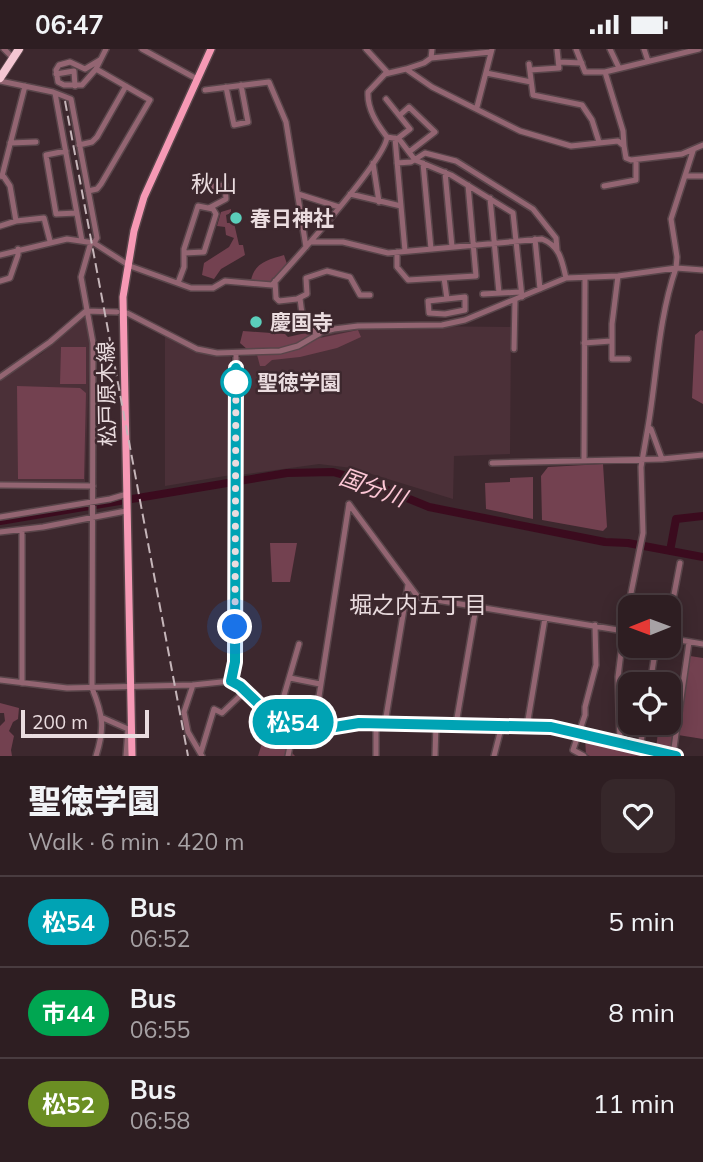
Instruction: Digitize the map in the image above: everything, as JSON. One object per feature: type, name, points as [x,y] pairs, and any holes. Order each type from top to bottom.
[{"type":"highway","points":[[0,78],[17,52]]},
{"type":"main road","name":"松戸原木線","points":[[132,756],[122,315],[127,264],[144,197],[211,49]]},
{"type":"street","points":[[4,49],[10,55],[17,52]]},
{"type":"street","points":[[83,69],[68,62],[57,66],[60,84],[75,86],[86,81],[96,69],[106,49]]},
{"type":"street","points":[[142,49],[197,79]]},
{"type":"street","points":[[366,49],[388,73]]},
{"type":"street","points":[[431,58],[432,49]]},
{"type":"street","points":[[557,49],[559,68],[546,71],[530,67],[533,95],[582,105],[592,120],[600,142]]},
{"type":"street","points":[[576,49],[586,72],[605,72],[699,49]]},
{"type":"street","points":[[610,49],[619,68]]},
{"type":"street","points":[[643,49],[648,61]]},
{"type":"street","points":[[477,107],[491,51],[431,58],[407,69],[388,73],[370,87],[367,100],[377,124],[387,137],[396,138],[415,160],[445,172],[513,213],[521,294]]},
{"type":"street","points":[[83,69],[100,60]]},
{"type":"street","points":[[559,62],[582,63]]},
{"type":"street","points":[[83,69],[86,81]]},
{"type":"street","points":[[88,191],[97,189],[101,184],[150,100],[96,69]]},
{"type":"street","points":[[407,69],[432,87],[477,107],[513,128],[576,146],[618,141],[624,146]]},
{"type":"street","points":[[57,74],[74,71],[75,86]]},
{"type":"street","points":[[605,72],[623,131],[627,159],[693,151],[703,145]]},
{"type":"street","points":[[485,73],[531,82]]},
{"type":"street","points":[[0,78],[71,99],[97,238],[92,243],[81,277],[93,343],[92,688],[103,718],[102,736],[96,756]]},
{"type":"street","points":[[205,90],[269,82],[284,114],[308,244]]},
{"type":"street","points":[[226,87],[234,125],[248,123],[241,85]]},
{"type":"street","points":[[0,184],[25,86]]},
{"type":"street","points":[[79,145],[92,142],[97,137],[127,86]]},
{"type":"street","points":[[55,93],[82,241]]},
{"type":"street","points":[[386,99],[410,128],[396,138]]},
{"type":"street","points":[[400,115],[410,107],[435,132],[409,152]]},
{"type":"street","points":[[0,255],[64,239],[92,243],[127,264],[178,283],[203,289],[215,287],[225,281],[272,285],[339,207],[384,147],[387,137]]},
{"type":"street","points":[[396,138],[405,251]]},
{"type":"street","points":[[10,143],[36,142]]},
{"type":"street","points":[[66,151],[46,155],[56,214],[77,213]]},
{"type":"street","points":[[633,595],[642,537],[642,459],[654,397],[659,336],[676,268],[677,257],[670,225],[693,151]]},
{"type":"street","points":[[397,163],[415,160],[425,153],[456,161],[533,209],[556,238],[566,278]]},
{"type":"street","points":[[604,186],[636,180],[636,160]]},
{"type":"street","points":[[373,163],[379,202]]},
{"type":"street","points":[[423,163],[431,249]]},
{"type":"street","points":[[445,172],[452,247]]},
{"type":"street","points":[[686,176],[703,176]]},
{"type":"street","points":[[3,177],[16,221]]},
{"type":"street","points":[[208,187],[225,185],[226,199],[209,208]]},
{"type":"street","points":[[397,252],[397,267],[408,280],[475,276],[468,185]]},
{"type":"street","points":[[298,194],[339,207]]},
{"type":"street","points":[[349,194],[401,207]]},
{"type":"street","points":[[490,198],[499,293]]},
{"type":"street","points":[[178,283],[184,267],[184,253],[198,206],[209,208],[216,214],[204,252],[184,253]]},
{"type":"street","points":[[0,226],[44,218],[50,241]]},
{"type":"street","points":[[308,244],[342,242],[385,253],[535,239],[547,241],[557,250]]},
{"type":"street","points":[[535,239],[540,289]]},
{"type":"street","points":[[0,281],[10,278],[18,249]]},
{"type":"street","points":[[483,295],[521,294],[566,278],[618,276],[676,268],[703,270]]},
{"type":"street","points":[[275,281],[279,301],[300,298],[308,293],[306,278],[326,271],[350,277],[360,295],[370,295]]},
{"type":"street","points":[[618,276],[611,341],[612,359],[628,359]]},
{"type":"street","points":[[444,278],[447,299]]},
{"type":"street","points":[[584,459],[585,278]]},
{"type":"street","points":[[127,313],[197,349],[236,353],[290,349],[319,334],[358,326],[442,325],[465,320],[515,300],[521,294]]},
{"type":"street","points":[[465,297],[465,310],[445,314],[429,313],[428,301],[447,299],[465,297]]},
{"type":"street","points":[[300,298],[304,323],[319,334]]},
{"type":"street","points":[[514,349],[515,300]]},
{"type":"street","points":[[0,377],[50,342],[86,311],[117,312]]},
{"type":"street","points":[[584,343],[611,341]]},
{"type":"street","points":[[231,681],[235,662],[236,353]]},
{"type":"street","points":[[648,428],[651,429],[662,459]]},
{"type":"street","points":[[492,463],[662,459],[703,455]]},
{"type":"street","points":[[0,485],[93,486]]},
{"type":"street","points":[[0,517],[128,494]]},
{"type":"street","points":[[318,703],[349,504],[418,597],[618,629]]},
{"type":"street","points":[[0,532],[126,511]]},
{"type":"street","points":[[22,530],[22,684]]},
{"type":"street","points":[[674,595],[680,563]]},
{"type":"street","points":[[385,723],[408,584]]},
{"type":"street","points":[[456,724],[476,607]]},
{"type":"street","points":[[527,726],[545,618]]},
{"type":"street","points":[[584,756],[573,750],[585,715],[596,665],[595,625]]},
{"type":"street","points":[[681,640],[703,644]]},
{"type":"street","points":[[0,680],[50,687],[92,688],[231,681],[266,711],[322,730],[359,723],[551,727],[674,756],[690,642]]},
{"type":"street","points":[[278,716],[299,644]]},
{"type":"street","points":[[620,743],[618,677],[622,658]]},
{"type":"street","points":[[290,678],[320,684]]},
{"type":"street","points":[[193,685],[185,715],[191,740],[202,754]]},
{"type":"street","points":[[202,754],[214,709],[222,713],[245,691]]},
{"type":"street","points":[[177,719],[185,715]]},
{"type":"street","points":[[103,718],[130,729],[126,756]]},
{"type":"street","points":[[288,756],[295,722]]},
{"type":"street","points":[[376,723],[376,756]]},
{"type":"street","points":[[435,756],[436,724]]},
{"type":"street","points":[[495,756],[502,725]]},
{"type":"street","points":[[640,748],[642,735]]},
{"type":"shaded area","points":[[231,209],[231,213],[226,215],[227,223],[234,223],[239,245],[243,245],[245,255],[221,269],[214,279],[202,275],[204,263],[229,247],[234,238],[226,235],[225,227],[217,226],[221,212]]},
{"type":"shaded area","points":[[284,255],[287,264],[271,282],[251,280],[259,265]]},
{"type":"shaded area","points":[[85,316],[90,344],[85,482],[0,483],[0,379],[41,354]]},
{"type":"shaded area","points":[[414,326],[511,327],[510,454],[454,456],[453,499],[352,468],[319,464],[240,475],[239,357],[312,341],[333,332]]},
{"type":"shaded area","points":[[358,330],[361,337],[337,348],[300,357],[272,360],[265,366],[260,366],[256,351],[248,350],[240,343],[243,331],[285,334],[288,337],[310,332],[315,339]]},
{"type":"shaded area","points":[[701,330],[703,404],[692,398],[695,335]]},
{"type":"shaded area","points":[[165,335],[203,353],[229,355],[231,358],[231,475],[165,486]]},
{"type":"shaded area","points":[[61,347],[86,347],[86,384],[60,384]]},
{"type":"shaded area","points":[[17,386],[80,388],[86,393],[84,479],[18,479]]},
{"type":"shaded area","points":[[603,464],[607,527],[603,531],[542,520],[541,476],[548,467]]},
{"type":"shaded area","points":[[533,477],[533,519],[486,509],[485,483],[510,482],[510,478]]},
{"type":"shaded area","points":[[270,543],[297,543],[290,582],[272,582]]},
{"type":"shaded area","points":[[690,656],[703,658],[703,739],[678,735],[681,735],[681,715]]},
{"type":"shaded area","points":[[0,703],[19,708],[18,719],[13,722],[9,731],[14,736],[12,756],[0,756],[0,726],[5,721],[4,713],[0,713]]},
{"type":"shaded area","points":[[267,727],[295,756],[258,756]]},
{"type":"shaded area","points":[[658,735],[673,735],[670,752],[656,749]]},
{"type":"shaded area","points":[[585,737],[628,748],[650,756],[586,755]]},
{"type":"waterway","name":"国分川","points":[[0,521],[287,473],[333,472],[365,481],[429,507],[605,542],[628,543],[703,557]]},
{"type":"waterway","points":[[670,551],[676,519],[703,516]]},
{"type":"railway","points":[[65,101],[188,756]]},
{"type":"bus line","name":"松54","points":[[236,368],[235,662],[231,681],[240,686],[259,706],[270,713],[317,730],[359,723],[551,727],[676,756]]},
{"type":"place","name":"春日神社","points":[[236,218]]},
{"type":"place","name":"慶国寺","points":[[256,322]]},
{"type":"place","name":"聖徳学園","points":[[236,382]]},
{"type":"district","name":"秋山","points":[[214,183]]},
{"type":"district","name":"堀之内五丁目","points":[[418,604]]},
{"type":"route","points":[[235,627],[236,368],[236,382]]}]
